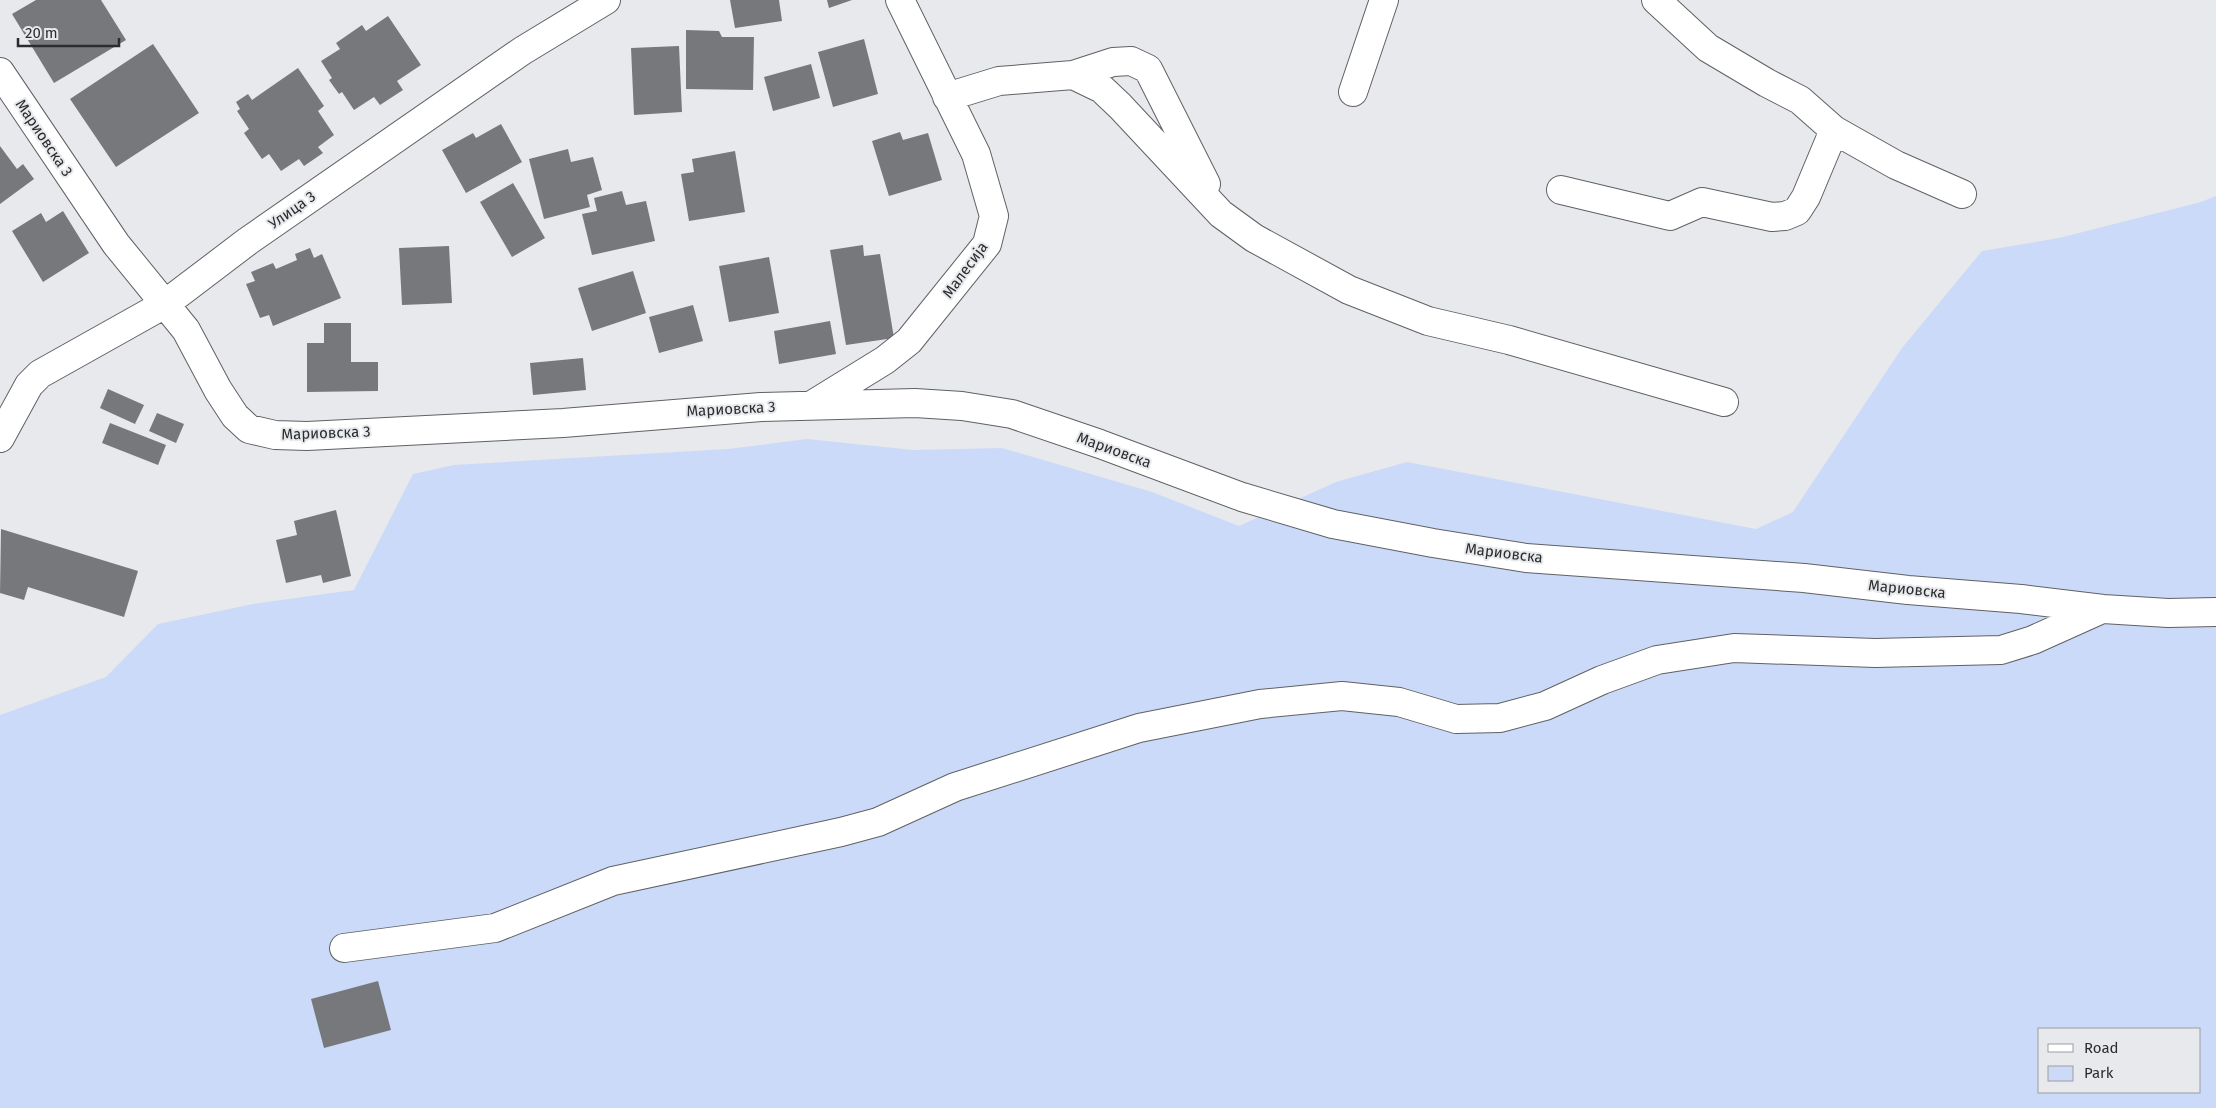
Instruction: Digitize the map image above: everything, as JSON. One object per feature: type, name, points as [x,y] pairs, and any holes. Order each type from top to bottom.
[{"type":"street","name":"Улица 3","points":[[0,438],[29,385],[40,374],[165,304],[248,241],[514,56],[606,0]]},
{"type":"street","name":"Малесија","points":[[810,406],[885,360],[909,340],[987,244],[994,216],[976,154],[900,0]]},
{"type":"street","points":[[1353,92],[1384,0]]},
{"type":"street","points":[[1656,0],[1708,48],[1800,100],[1834,130],[1896,165],[1962,194]]},
{"type":"street","points":[[948,97],[999,81],[1074,75],[1113,62],[1131,61],[1148,69],[1221,214]]},
{"type":"street","name":"Мариовска 3","points":[[0,72],[116,244],[186,330],[218,390],[235,416],[249,428],[275,435],[307,436],[563,423],[761,407],[810,406]]},
{"type":"street","points":[[1074,75],[1102,89],[1120,106],[1221,214],[1254,238],[1349,290],[1428,320],[1509,340],[1724,402]]},
{"type":"street","points":[[1561,190],[1670,216],[1702,202],[1772,218],[1785,216],[1797,211],[1806,197],[1834,130]]},
{"type":"street","name":"Мариовска","points":[[810,406],[915,403],[962,406],[1012,414],[1100,444],[1242,497],[1333,524],[1442,545],[1526,558],[1804,578],[1908,590],[2103,608],[2168,613],[2216,612]]},
{"type":"street","points":[[344,948],[495,928],[613,881],[841,832],[878,822],[955,787],[1139,728],[1260,704],[1342,696],[1399,702],[1456,719],[1500,718],[1545,706],[1602,680],[1656,660],[1734,648],[1875,653],[2001,650],[2033,640],[2103,608]]},
{"type":"green space","points":[[2216,196],[2216,1108],[0,1108],[0,715],[106,677],[158,624],[253,604],[354,590],[413,474],[454,465],[728,449],[807,439],[913,450],[1002,448],[1152,492],[1239,526],[1336,482],[1407,462],[1756,529],[1793,512],[1902,348],[1982,251],[2059,238],[2201,202]]},
{"type":"building","points":[[36,0],[101,0],[126,40],[54,83],[12,14]]},
{"type":"building","points":[[730,0],[779,0],[782,21],[735,28]]},
{"type":"building","points":[[827,0],[852,0],[829,8]]},
{"type":"building","points":[[388,16],[421,65],[397,81],[403,90],[380,105],[374,97],[354,110],[342,92],[339,94],[329,80],[332,78],[321,61],[340,49],[336,43],[362,25],[366,31]]},
{"type":"building","points":[[686,30],[719,31],[722,37],[754,37],[753,90],[686,89]]},
{"type":"building","points":[[864,39],[878,94],[833,107],[818,52]]},
{"type":"building","points":[[153,44],[199,113],[116,167],[70,99]]},
{"type":"building","points":[[679,46],[682,112],[634,115],[631,48]]},
{"type":"building","points":[[811,64],[820,98],[773,111],[764,77]]},
{"type":"building","points":[[298,68],[324,106],[318,111],[334,135],[318,147],[323,153],[304,166],[299,159],[281,171],[269,154],[262,159],[244,133],[249,129],[237,111],[240,109],[236,102],[248,94],[252,100]]},
{"type":"building","points":[[501,124],[522,162],[466,193],[442,150],[473,133],[476,138]]},
{"type":"building","points":[[900,132],[903,140],[928,133],[942,180],[889,196],[872,141]]},
{"type":"building","points":[[0,146],[17,169],[23,164],[34,179],[0,204]]},
{"type":"building","points":[[568,149],[571,162],[593,157],[602,190],[587,195],[590,207],[544,219],[529,159]]},
{"type":"building","points":[[735,151],[745,212],[689,221],[681,174],[694,172],[692,159]]},
{"type":"building","points":[[513,183],[545,238],[512,257],[480,202]]},
{"type":"building","points":[[622,191],[626,205],[646,201],[655,241],[592,255],[582,214],[597,211],[594,198]]},
{"type":"building","points":[[63,211],[89,253],[43,282],[12,231],[41,213],[46,222]]},
{"type":"building","points":[[863,245],[864,256],[880,254],[894,338],[846,345],[830,250]]},
{"type":"building","points":[[449,246],[452,303],[402,305],[399,248]]},
{"type":"building","points":[[310,248],[314,258],[322,254],[341,298],[273,326],[269,315],[260,318],[246,284],[255,281],[251,272],[273,263],[276,269],[297,260],[295,254]]},
{"type":"building","points":[[769,257],[779,313],[729,322],[719,266]]},
{"type":"building","points":[[633,271],[646,313],[592,331],[578,288]]},
{"type":"building","points":[[693,305],[703,341],[659,353],[649,317]]},
{"type":"building","points":[[830,321],[836,354],[779,364],[774,331]]},
{"type":"building","points":[[324,323],[351,323],[351,362],[378,362],[378,391],[307,392],[307,343],[324,343]]},
{"type":"building","points":[[583,358],[586,390],[533,395],[530,363]]},
{"type":"building","points":[[108,389],[144,405],[135,424],[100,408]]},
{"type":"building","points":[[157,413],[184,424],[176,443],[149,431]]},
{"type":"building","points":[[110,423],[166,445],[158,465],[102,443]]},
{"type":"building","points":[[336,510],[351,576],[323,583],[321,575],[286,583],[276,540],[297,535],[294,521]]},
{"type":"building","points":[[1,529],[138,571],[124,617],[28,587],[24,600],[0,593]]},
{"type":"building","points":[[378,981],[391,1030],[324,1048],[311,999]]}]
